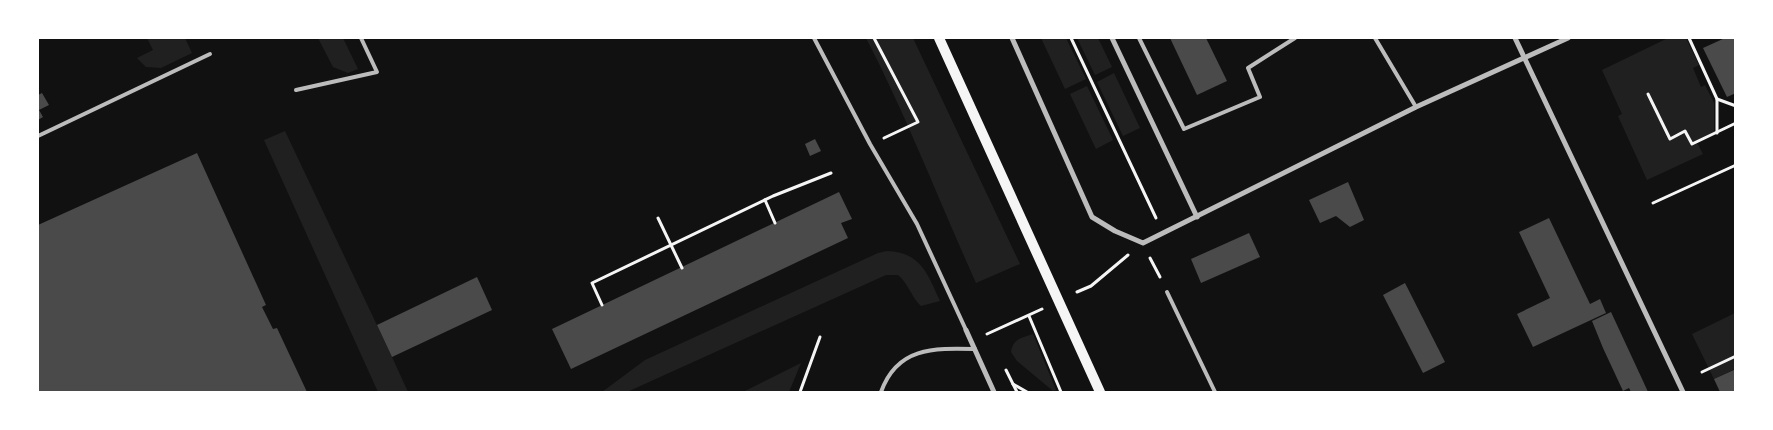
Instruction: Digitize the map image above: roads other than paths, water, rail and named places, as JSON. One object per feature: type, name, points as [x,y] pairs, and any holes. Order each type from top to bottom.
[{"type":"main road","points":[[939,38],[1020,212],[1100,392]]},
{"type":"street","points":[[1012,38],[1092,217],[1115,231],[1143,243],[1416,107],[1568,38]]},
{"type":"street","points":[[1112,38],[1196,217]]},
{"type":"street","points":[[1515,38],[1683,392]]},
{"type":"street","points":[[966,330],[994,392]]},
{"type":"lane","points":[[296,90],[377,72],[361,38]]},
{"type":"lane","points":[[814,38],[870,144],[917,224],[966,330]]},
{"type":"lane","points":[[1139,38],[1184,129],[1260,97],[1248,68],[1295,38]]},
{"type":"lane","points":[[1375,38],[1416,107]]},
{"type":"lane","points":[[38,136],[210,54]]},
{"type":"lane","points":[[1167,292],[1215,392]]},
{"type":"lane","points":[[880,392],[885,380],[896,366],[909,355],[938,348],[975,349]]}]
